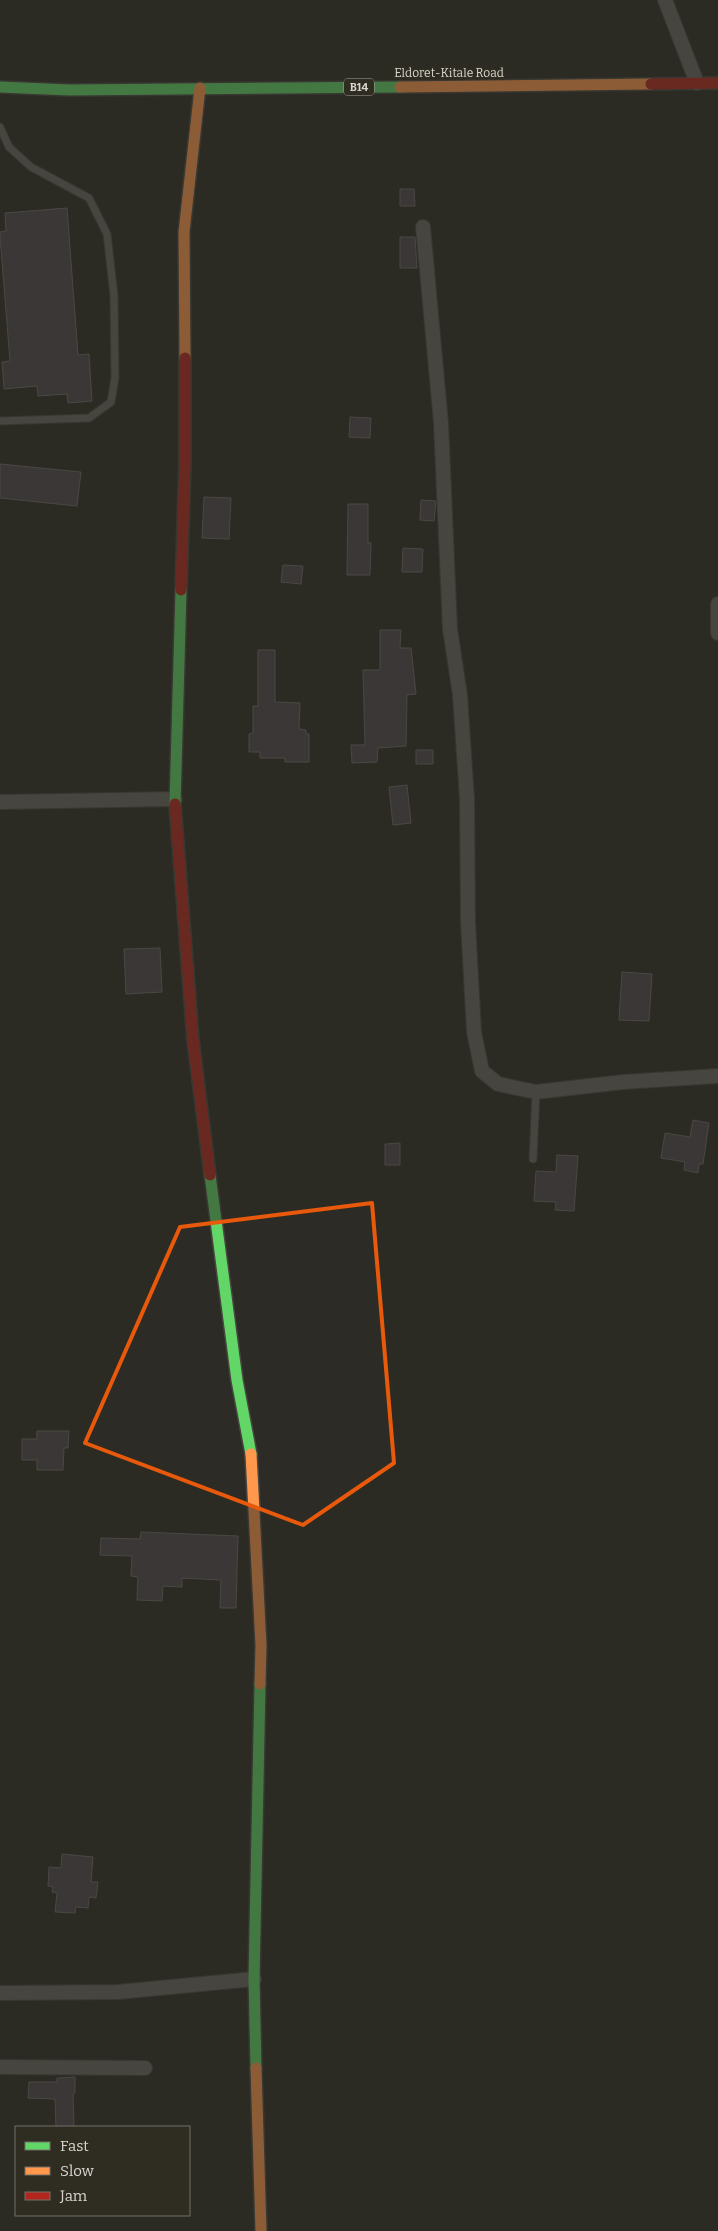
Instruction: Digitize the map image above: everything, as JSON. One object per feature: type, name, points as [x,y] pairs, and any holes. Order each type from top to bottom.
[{"type":"main road","name":"Eldoret-Kitale Road","points":[[0,87],[69,90],[558,87],[718,83]]},
{"type":"main road","points":[[200,88],[184,232],[185,462],[175,799],[193,1040],[237,1380],[250,1440],[254,1487],[261,1645],[254,1979],[261,2231]]},
{"type":"street","points":[[665,0],[697,83]]},
{"type":"street","points":[[423,227],[441,423],[450,628],[460,695],[467,799],[468,922],[474,1032],[482,1071],[498,1084],[536,1092],[623,1082],[718,1076]]},
{"type":"street","points":[[718,604],[718,633]]},
{"type":"street","points":[[0,802],[175,799]]},
{"type":"street","points":[[0,1993],[118,1992],[254,1979]]},
{"type":"street","points":[[0,2067],[145,2068]]},
{"type":"lane","points":[[0,126],[9,147],[30,167],[89,198],[107,234],[114,296],[115,378],[111,402],[89,418],[0,421]]},
{"type":"lane","points":[[533,1159],[536,1092]]},
{"type":"highlighted area","points":[[372,1203],[394,1463],[303,1525],[85,1443],[180,1227]]},
{"type":"building","points":[[400,189],[414,189],[415,206],[400,206]]},
{"type":"building","points":[[67,208],[78,355],[89,354],[92,401],[68,403],[67,394],[38,396],[37,386],[4,389],[2,362],[10,361],[0,236],[0,232],[6,231],[5,213]]},
{"type":"building","points":[[400,237],[415,237],[417,268],[400,268]]},
{"type":"building","points":[[350,417],[371,418],[370,438],[349,437]]},
{"type":"building","points":[[0,464],[81,472],[77,506],[0,498]]},
{"type":"building","points":[[204,497],[231,498],[229,539],[202,538]]},
{"type":"building","points":[[421,500],[436,501],[434,521],[420,520]]},
{"type":"building","points":[[348,504],[368,504],[368,543],[371,543],[370,575],[347,575]]},
{"type":"building","points":[[403,548],[423,549],[422,572],[402,572]]},
{"type":"building","points":[[283,565],[303,566],[301,584],[281,582]]},
{"type":"building","points":[[380,630],[401,630],[400,648],[411,648],[416,694],[407,695],[406,746],[378,748],[377,762],[352,763],[351,745],[365,745],[363,670],[380,670]]},
{"type":"building","points":[[258,650],[275,650],[275,702],[300,703],[299,729],[306,730],[306,734],[309,734],[309,762],[285,762],[285,758],[260,758],[260,752],[249,752],[249,734],[253,733],[253,706],[258,706]]},
{"type":"building","points":[[416,750],[433,750],[433,764],[416,764]]},
{"type":"building","points":[[407,785],[411,823],[393,825],[389,787]]},
{"type":"building","points":[[160,948],[162,992],[126,994],[124,949]]},
{"type":"building","points":[[622,972],[652,974],[649,1021],[619,1020]]},
{"type":"building","points":[[693,1120],[709,1123],[703,1164],[699,1164],[698,1173],[684,1170],[685,1162],[661,1158],[665,1133],[690,1137]]},
{"type":"building","points":[[400,1143],[400,1165],[385,1165],[385,1144]]},
{"type":"building","points":[[557,1155],[578,1156],[574,1211],[555,1210],[556,1202],[534,1201],[536,1171],[556,1172]]},
{"type":"building","points":[[37,1431],[69,1431],[68,1448],[64,1448],[63,1470],[37,1470],[37,1460],[22,1460],[22,1439],[37,1439]]},
{"type":"building","points":[[141,1532],[238,1536],[236,1608],[220,1608],[221,1580],[182,1578],[182,1587],[163,1586],[162,1601],[137,1600],[138,1577],[131,1576],[132,1556],[100,1555],[101,1538],[140,1539]]},
{"type":"building","points":[[62,1854],[93,1857],[91,1882],[98,1882],[96,1898],[89,1897],[88,1908],[76,1907],[75,1913],[55,1912],[57,1893],[52,1892],[53,1887],[48,1886],[49,1867],[61,1868]]},
{"type":"building","points":[[75,2077],[75,2093],[73,2094],[74,2126],[56,2126],[55,2099],[28,2098],[29,2082],[57,2082],[57,2078]]},
{"type":"traffic: fast","points":[[0,87],[69,90],[400,87]]},
{"type":"traffic: fast","points":[[175,804],[181,590]]},
{"type":"traffic: fast","points":[[210,1175],[237,1380],[251,1454]]},
{"type":"traffic: fast","points":[[256,2068],[254,1979],[260,1684]]},
{"type":"traffic: slow","points":[[400,87],[651,84]]},
{"type":"traffic: slow","points":[[185,358],[184,232],[200,88]]},
{"type":"traffic: slow","points":[[251,1454],[261,1645],[260,1684]]},
{"type":"traffic: slow","points":[[256,2068],[261,2231]]},
{"type":"traffic: jam","points":[[651,84],[718,83]]},
{"type":"traffic: jam","points":[[181,590],[185,462],[185,358]]},
{"type":"traffic: jam","points":[[175,804],[193,1040],[210,1175]]}]
